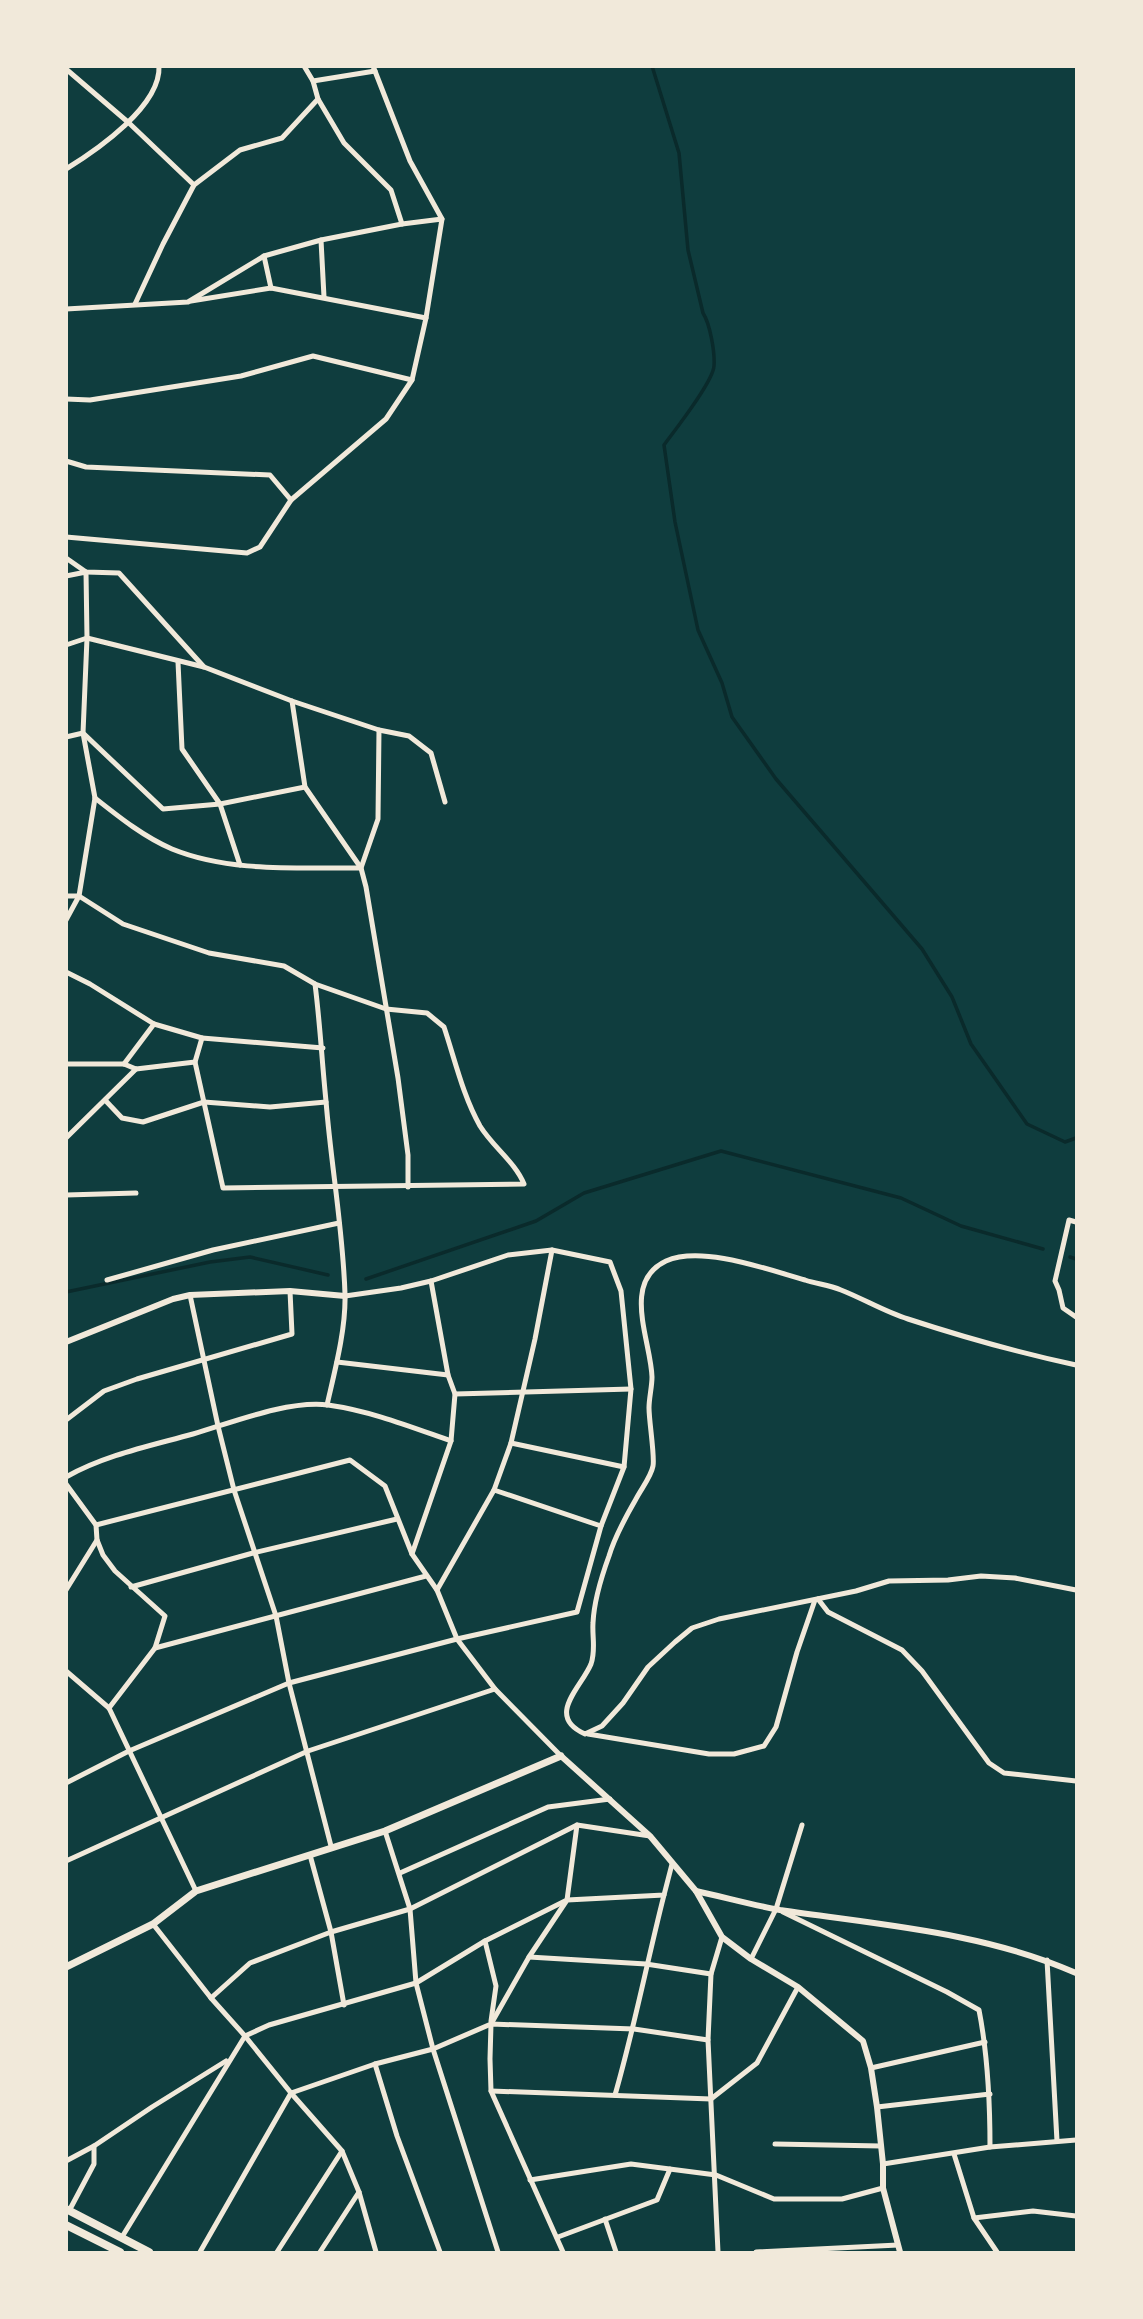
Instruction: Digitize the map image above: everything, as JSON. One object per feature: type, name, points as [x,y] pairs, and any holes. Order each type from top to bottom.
[{"type":"main road","points":[[66,1967],[153,1924],[195,1891],[385,1830],[561,1756]]},
{"type":"main road","points":[[68,2210],[149,2252]]},
{"type":"main road","points":[[66,2225],[120,2252]]},
{"type":"street","points":[[66,169],[93,152],[129,123],[160,81],[159,66]]},
{"type":"street","points":[[304,66],[313,81],[318,99],[344,143],[391,190],[402,224]]},
{"type":"street","points":[[66,69],[129,123],[194,185]]},
{"type":"street","points":[[66,537],[247,553],[260,547],[291,500],[386,419],[412,380],[426,318],[442,219],[410,161],[374,69],[313,81]]},
{"type":"street","points":[[135,304],[194,185],[240,150],[282,138],[318,99]]},
{"type":"street","points":[[188,302],[264,256],[321,240],[442,219]]},
{"type":"street","points":[[321,240],[324,297]]},
{"type":"street","points":[[264,256],[271,288]]},
{"type":"street","points":[[66,309],[188,302],[271,288],[426,318]]},
{"type":"street","points":[[66,399],[90,400],[241,376],[313,356],[412,380]]},
{"type":"street","points":[[66,461],[86,467],[271,475],[291,500]]},
{"type":"street","points":[[66,558],[86,572]]},
{"type":"street","points":[[66,920],[79,896],[95,798],[83,733],[87,638],[86,572]]},
{"type":"street","points":[[66,576],[86,572],[119,573],[204,667]]},
{"type":"street","points":[[66,645],[87,638],[204,667],[292,701],[379,730],[409,736],[431,753],[445,802]]},
{"type":"street","points":[[178,662],[182,749],[220,804],[240,865]]},
{"type":"street","points":[[292,701],[305,787],[361,868],[398,1078],[408,1155],[408,1187]]},
{"type":"street","points":[[361,868],[378,819],[379,730]]},
{"type":"street","points":[[66,737],[83,733]]},
{"type":"street","points":[[83,733],[163,809],[220,804],[305,787]]},
{"type":"street","points":[[95,798],[130,825],[172,849],[206,860],[240,865],[361,868]]},
{"type":"street","points":[[66,896],[79,896],[123,924],[209,953],[284,966],[315,984],[386,1009],[427,1013],[444,1027],[475,1116],[488,1138],[519,1173],[524,1184],[223,1188],[195,1062],[202,1038]]},
{"type":"street","points":[[66,972],[154,1024],[202,1038],[323,1048]]},
{"type":"street","points":[[315,984],[345,1296],[337,1362],[327,1405]]},
{"type":"street","points":[[124,1064],[154,1024]]},
{"type":"street","points":[[67,1065],[124,1064],[136,1069],[195,1062]]},
{"type":"street","points":[[66,1138],[136,1069]]},
{"type":"street","points":[[106,1100],[122,1118],[143,1122],[204,1102],[270,1107],[326,1102]]},
{"type":"street","points":[[66,1195],[136,1192]]},
{"type":"street","points":[[1076,1222],[1069,1220],[1055,1281],[1063,1308],[1076,1318]]},
{"type":"street","points":[[107,1280],[253,1240],[339,1223]]},
{"type":"street","points":[[437,1590],[494,1490],[511,1443],[552,1250]]},
{"type":"street","points":[[66,1342],[190,1295],[290,1291],[345,1296],[401,1288],[508,1255],[552,1250],[610,1262],[621,1291],[631,1389],[624,1467],[601,1526],[577,1612],[457,1639],[289,1683],[128,1752],[66,1783]]},
{"type":"street","points":[[816,1599],[797,1652],[776,1727],[764,1746],[734,1754],[709,1754],[585,1734],[575,1729],[568,1720],[567,1707],[590,1665],[595,1646],[593,1624],[596,1597],[609,1555],[653,1465],[649,1406],[652,1376],[641,1301],[650,1271],[667,1260],[689,1256],[758,1265],[840,1289],[882,1310],[911,1320],[1076,1366]]},
{"type":"street","points":[[412,1555],[451,1441],[455,1394],[448,1375],[431,1280]]},
{"type":"street","points":[[66,1420],[104,1391],[292,1334],[290,1291]]},
{"type":"street","points":[[190,1295],[234,1490],[275,1616],[289,1683],[331,1846]]},
{"type":"street","points":[[337,1362],[448,1375]]},
{"type":"street","points":[[455,1394],[631,1389]]},
{"type":"street","points":[[66,1476],[103,1460],[255,1415],[290,1408],[327,1405],[389,1419],[451,1441]]},
{"type":"street","points":[[511,1443],[624,1467]]},
{"type":"street","points":[[96,1525],[350,1460],[385,1486],[412,1555],[437,1590],[457,1639],[495,1689],[561,1756],[650,1836],[696,1891],[722,1937],[751,1959],[798,1987],[863,2041],[871,2068],[877,2107],[883,2188],[900,2252]]},
{"type":"street","points":[[66,1484],[96,1525],[97,1540],[103,1555],[131,1587],[165,1616],[155,1648],[109,1708]]},
{"type":"street","points":[[494,1490],[601,1526]]},
{"type":"street","points":[[131,1587],[253,1553],[397,1519]]},
{"type":"street","points":[[66,1590],[97,1540]]},
{"type":"street","points":[[155,1648],[426,1576]]},
{"type":"street","points":[[585,1734],[602,1726],[623,1703],[648,1667],[692,1628],[719,1619],[889,1581],[947,1580],[981,1576],[1015,1578],[1076,1590]]},
{"type":"street","points":[[816,1599],[828,1612],[902,1650],[922,1671],[989,1763],[1004,1773],[1076,1781]]},
{"type":"street","points":[[66,1671],[109,1708],[195,1891]]},
{"type":"street","points":[[66,1861],[308,1751],[495,1689]]},
{"type":"street","points":[[400,1873],[548,1807],[610,1799]]},
{"type":"street","points":[[211,1998],[250,1963],[331,1931],[410,1909],[577,1825],[650,1836]]},
{"type":"street","points":[[491,2024],[529,1957],[567,1900],[577,1825]]},
{"type":"street","points":[[751,1959],[776,1909],[802,1825]]},
{"type":"street","points":[[385,1830],[410,1909],[416,1983],[433,2049],[498,2252]]},
{"type":"street","points":[[310,1855],[331,1931],[344,2005]]},
{"type":"street","points":[[615,2095],[634,2029],[646,1964],[672,1864]]},
{"type":"street","points":[[696,1891],[776,1909],[932,1930],[1046,1960],[1076,1973]]},
{"type":"street","points":[[122,2236],[245,2036],[269,2025],[416,1983],[485,1941],[567,1900],[664,1895]]},
{"type":"street","points":[[776,1909],[979,2010],[990,2094],[990,2147]]},
{"type":"street","points":[[153,1924],[211,1998],[342,2151],[359,2192],[376,2252]]},
{"type":"street","points":[[718,2252],[708,2040],[711,1974],[722,1937]]},
{"type":"street","points":[[485,1941],[496,1986],[491,2024],[491,2091],[563,2252]]},
{"type":"street","points":[[529,1957],[646,1964],[711,1974]]},
{"type":"street","points":[[1046,1960],[1057,2141]]},
{"type":"street","points":[[491,2091],[711,2099],[757,2063],[798,1987]]},
{"type":"street","points":[[200,2252],[291,2093],[375,2064],[433,2049],[491,2024],[634,2029],[708,2040]]},
{"type":"street","points":[[871,2068],[985,2042]]},
{"type":"street","points":[[66,2161],[229,2060]]},
{"type":"street","points":[[375,2064],[397,2136],[440,2252]]},
{"type":"street","points":[[877,2107],[990,2094]]},
{"type":"street","points":[[883,2164],[990,2147],[1076,2140]]},
{"type":"street","points":[[775,2144],[881,2146]]},
{"type":"street","points":[[68,2210],[94,2164],[94,2146]]},
{"type":"street","points":[[277,2252],[342,2151]]},
{"type":"street","points":[[954,2154],[974,2218],[997,2252]]},
{"type":"street","points":[[530,2180],[631,2164],[716,2175],[774,2199],[842,2199],[883,2188]]},
{"type":"street","points":[[558,2237],[657,2200],[670,2169]]},
{"type":"street","points":[[320,2252],[359,2192]]},
{"type":"street","points":[[974,2218],[1033,2211],[1076,2216]]},
{"type":"street","points":[[605,2219],[616,2252]]},
{"type":"street","points":[[756,2252],[898,2245]]},
{"type":"waterway","points":[[652,66],[679,153],[688,250],[710,331],[714,360],[707,383],[664,445],[675,522],[698,630],[722,683],[732,717],[776,779],[922,949],[952,997],[971,1044],[1027,1124],[1065,1142],[1076,1138]]},
{"type":"waterway","points":[[366,1279],[536,1221],[584,1193],[721,1151],[901,1198],[961,1226],[1043,1249]]},
{"type":"waterway","points":[[66,1292],[210,1262],[250,1257],[328,1275]]},
{"type":"waterway","points":[[1070,1257],[1076,1259]]}]
